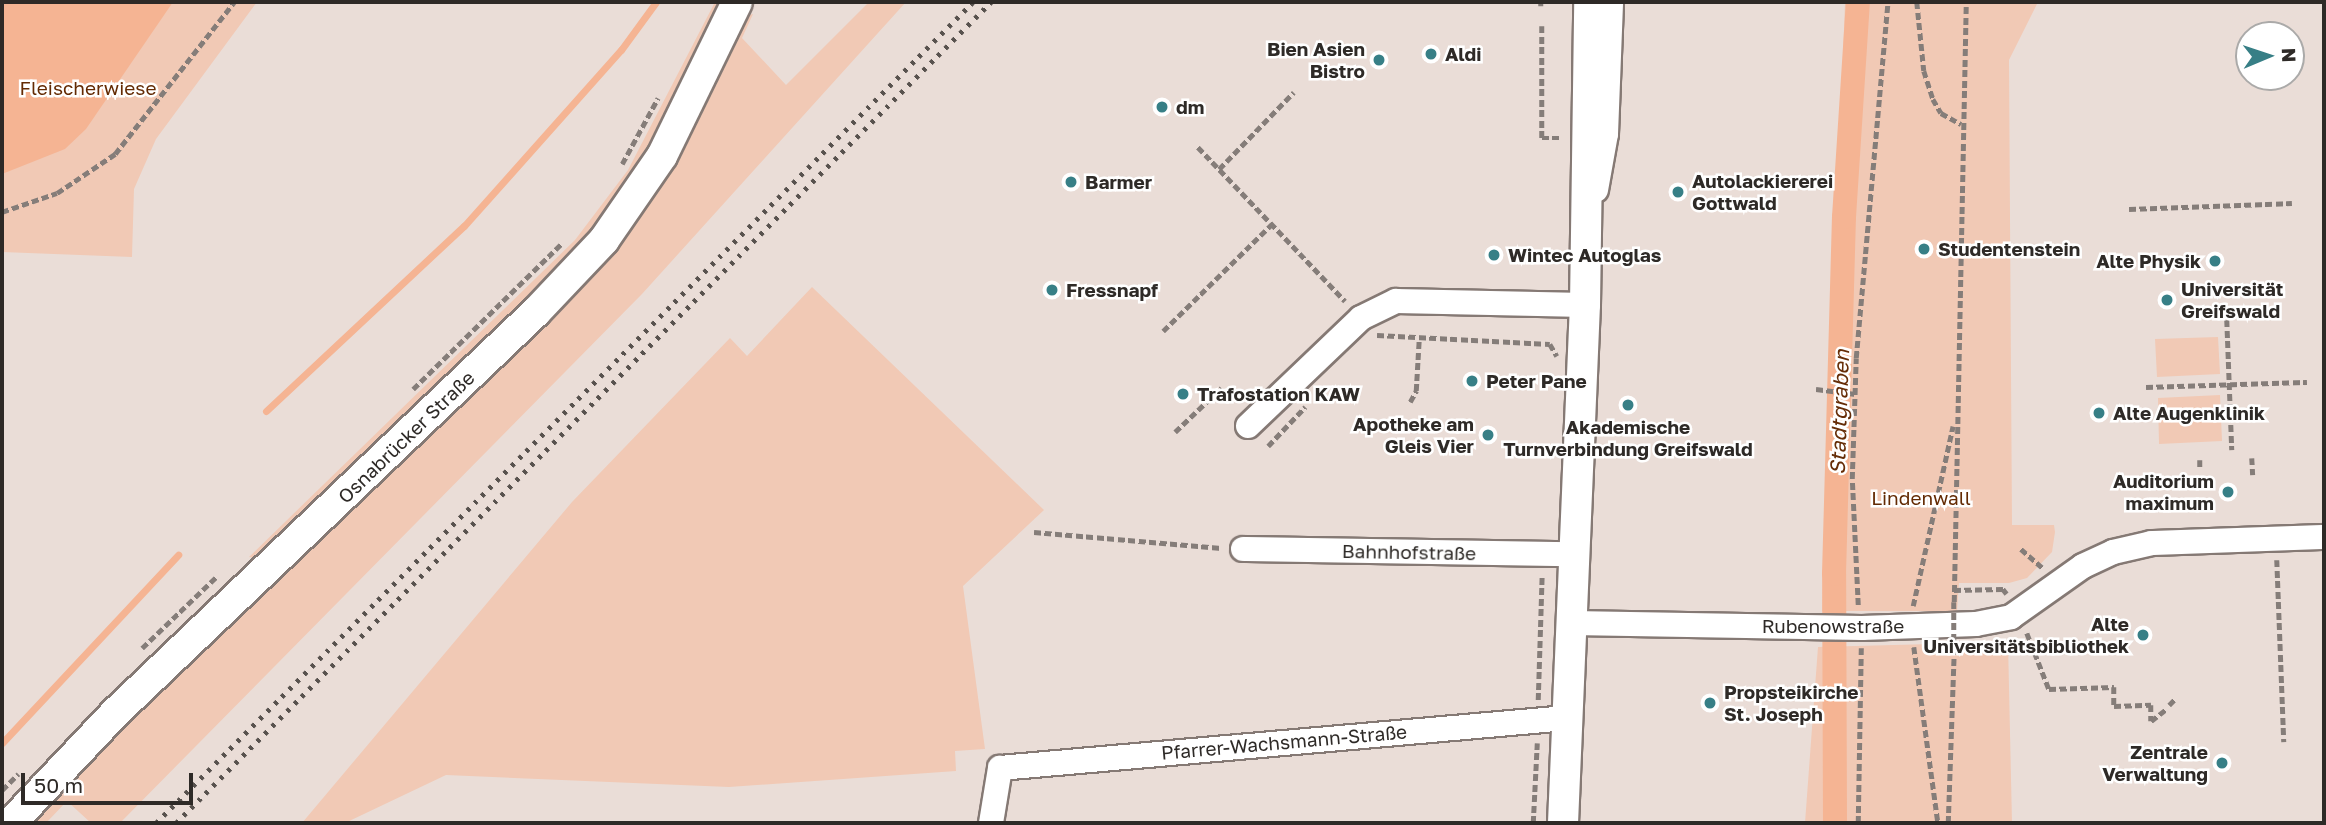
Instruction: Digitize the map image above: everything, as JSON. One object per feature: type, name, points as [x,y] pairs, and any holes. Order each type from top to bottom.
[{"type":"main road","name":"Osnabrücker Straße","points":[[11,823],[115,713],[536,312],[604,240],[662,156],[737,2]]},
{"type":"main road","points":[[1563,823],[1586,305],[1589,2]]},
{"type":"street","points":[[1587,243],[1606,134],[1611,2]]},
{"type":"street","points":[[1248,426],[1361,318],[1396,301],[1586,305]]},
{"type":"street","name":"Rubenowstraße","points":[[1572,623],[1859,628],[1976,624],[2011,617],[2083,566],[2113,552],[2151,543],[2324,537]]},
{"type":"street","name":"Bahnhofstraße","points":[[1243,549],[1574,554]]},
{"type":"street","name":"Pfarrer-Wachsmann-Straße","points":[[991,823],[1000,768],[1567,719]]},
{"type":"path","points":[[2,212],[57,193],[115,154],[234,2]]},
{"type":"path","points":[[1858,823],[1859,628],[1852,491],[1856,394],[1888,2]]},
{"type":"path","points":[[1917,2],[1924,71],[1933,99],[1941,113],[1961,124]]},
{"type":"path","points":[[1948,823],[1954,646],[1961,124],[1966,2]]},
{"type":"path","points":[[1542,26],[1542,138],[1568,138]]},
{"type":"path","points":[[620,169],[666,85]]},
{"type":"path","points":[[1219,169],[1294,92]]},
{"type":"path","points":[[1198,147],[1379,337],[1550,344]]},
{"type":"path","points":[[2129,209],[2292,203]]},
{"type":"path","points":[[1163,331],[1272,224]]},
{"type":"path","points":[[407,395],[565,239]]},
{"type":"path","points":[[2227,320],[2232,450]]},
{"type":"path","points":[[1410,402],[1416,391],[1419,339]]},
{"type":"path","points":[[2146,387],[2307,382]]},
{"type":"path","points":[[1175,432],[1221,388]]},
{"type":"path","points":[[1816,389],[1856,394]]},
{"type":"path","points":[[1913,613],[1956,417]]},
{"type":"path","points":[[2252,458],[2253,475]]},
{"type":"path","points":[[2200,460],[2200,468]]},
{"type":"path","points":[[1034,532],[1243,549]]},
{"type":"path","points":[[2277,538],[2284,742]]},
{"type":"path","points":[[135,655],[226,568]]},
{"type":"path","points":[[1954,590],[2003,589]]},
{"type":"path","points":[[2025,629],[2035,644],[2049,689],[2114,687],[2114,706],[2151,705],[2151,721],[2176,698]]},
{"type":"path","points":[[1914,639],[1938,823]]},
{"type":"path","points":[[2,790],[21,771]]},
{"type":"green space","name":"Fleischerwiese","points":[[2,2],[257,2],[156,139],[134,189],[132,257],[2,252]]},
{"type":"green space","points":[[715,2],[726,2],[651,152],[589,239],[262,560],[249,557],[575,240],[628,170]]},
{"type":"green space","points":[[869,2],[906,2],[642,294],[120,823],[91,823],[67,801],[46,823],[24,823],[125,721],[568,298],[742,17],[753,14],[742,38],[786,85]]},
{"type":"green space","name":"Lindenwall","points":[[1845,2],[2038,2],[2009,60],[2012,525],[2054,525],[2055,532],[2052,552],[2027,578],[2009,583],[1959,583],[1957,611],[1822,611]]},
{"type":"green space","points":[[812,287],[1044,510],[963,586],[985,749],[955,751],[956,771],[729,787],[446,775],[345,823],[302,823],[572,502],[730,338],[747,356]]},
{"type":"green space","points":[[2218,337],[2220,374],[2157,377],[2155,339]]},
{"type":"green space","points":[[2220,395],[2222,441],[2159,444],[2158,398]]},
{"type":"green space","points":[[2008,642],[2012,823],[1805,823],[1818,647]]},
{"type":"shaded area","points":[[2,2],[173,2],[86,129],[65,149],[2,174]]},
{"type":"waterway","points":[[266,411],[464,226],[621,50],[656,2]]},
{"type":"waterway","name":"Stadtgraben","points":[[1835,823],[1834,574],[1844,217],[1858,2]]},
{"type":"waterway","points":[[2,743],[178,555]]},
{"type":"railway","points":[[156,823],[973,2]]},
{"type":"railway","points":[[176,823],[991,2]]},
{"type":"place","name":"Aldi","points":[[1431,54]]},
{"type":"place","name":"Bien Asien Bistro","points":[[1379,60]]},
{"type":"place","name":"dm","points":[[1162,107]]},
{"type":"place","name":"Barmer","points":[[1071,182]]},
{"type":"place","name":"Autolackiererei Gottwald","points":[[1678,192]]},
{"type":"place","name":"Studentenstein","points":[[1924,249]]},
{"type":"place","name":"Wintec Autoglas","points":[[1494,255]]},
{"type":"place","name":"Alte Physik","points":[[2215,261]]},
{"type":"place","name":"Fressnapf","points":[[1052,290]]},
{"type":"place","name":"Universität Greifswald","points":[[2167,300]]},
{"type":"place","name":"Peter Pane","points":[[1472,381]]},
{"type":"place","name":"Trafostation KAW","points":[[1183,394]]},
{"type":"place","name":"Akademische Turnverbindung Greifswald","points":[[1628,405]]},
{"type":"place","name":"Alte Augenklinik","points":[[2099,413]]},
{"type":"place","name":"Apotheke am Gleis Vier","points":[[1488,435]]},
{"type":"place","name":"Auditorium maximum","points":[[2228,492]]},
{"type":"place","name":"Alte Universitätsbibliothek","points":[[2143,635]]},
{"type":"place","name":"Propsteikirche St. Joseph","points":[[1710,703]]},
{"type":"place","name":"Zentrale Verwaltung","points":[[2222,763]]}]
